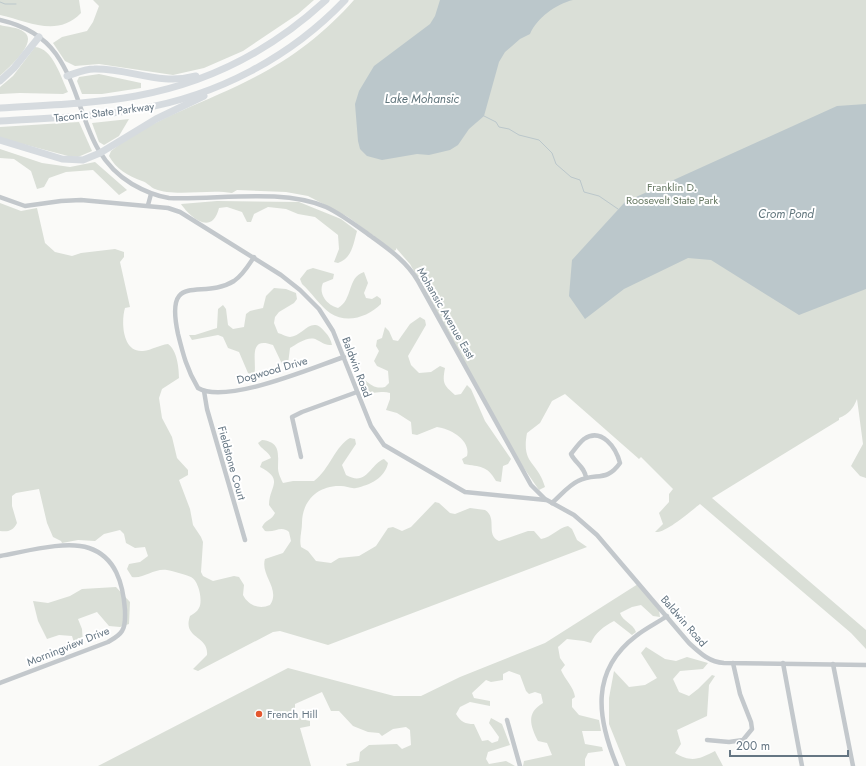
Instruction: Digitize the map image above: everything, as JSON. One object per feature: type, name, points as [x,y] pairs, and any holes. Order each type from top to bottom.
[{"type":"highway","name":"Taconic State Parkway","points":[[0,108],[135,96],[191,82],[231,66],[281,37],[326,0]]},
{"type":"highway","name":"Taconic State Parkway","points":[[0,121],[111,113],[154,106],[210,90],[262,65],[304,36],[345,0]]},
{"type":"highway","points":[[0,81],[14,68],[39,37]]},
{"type":"highway","points":[[0,140],[66,160],[83,160],[100,153],[150,122],[225,87],[262,65]]},
{"type":"highway","points":[[67,76],[83,71],[101,69],[161,80],[175,80],[231,66]]},
{"type":"street","points":[[0,20],[21,27],[39,37],[56,54],[100,153],[120,176],[151,194],[148,205]]},
{"type":"street","name":"Mohansic Avenue East","points":[[151,194],[169,198],[281,197],[309,201],[343,216],[397,255],[414,275],[526,477],[536,491],[550,502]]},
{"type":"street","name":"Baldwin Road","points":[[0,197],[25,206],[81,200],[148,205],[168,208],[180,212],[254,257],[289,281],[311,300],[329,323],[371,426],[380,442],[390,450],[454,487],[476,494],[520,497],[550,502],[574,515],[597,535],[689,643],[708,660],[717,663],[866,665]]},
{"type":"street","points":[[168,208],[169,198]]},
{"type":"street","points":[[204,390],[198,388],[185,363],[174,314],[174,306],[180,296],[185,292],[199,288],[219,287],[234,281],[246,269],[254,257]]},
{"type":"street","name":"Dogwood Drive","points":[[204,390],[228,392],[251,388],[344,357]]},
{"type":"street","name":"Fieldstone Court","points":[[204,390],[207,409],[245,540]]},
{"type":"street","points":[[301,457],[292,417],[357,392]]},
{"type":"street","points":[[550,502],[577,481],[586,478],[608,476],[620,463],[617,452],[604,437],[596,436],[584,439],[571,454],[585,471],[586,478]]},
{"type":"street","name":"Morningview Drive","points":[[0,556],[74,546],[88,547],[108,559],[119,577],[124,595],[125,618],[122,631],[108,642],[0,683]]},
{"type":"street","points":[[617,766],[602,724],[600,702],[607,673],[618,653],[629,642],[642,631],[667,616]]},
{"type":"street","points":[[708,740],[729,742],[743,740],[752,730],[751,722],[740,694],[733,663]]},
{"type":"street","points":[[783,663],[802,766]]},
{"type":"street","points":[[833,664],[853,766]]},
{"type":"street","points":[[507,720],[520,766]]},
{"type":"green space","points":[[0,0],[79,0],[81,13],[72,21],[62,25],[42,26],[0,15]]},
{"type":"green space","points":[[93,0],[314,0],[298,14],[243,51],[204,68],[173,75],[99,64],[75,66],[65,61],[53,43],[62,37],[87,31],[93,22],[99,6]]},
{"type":"green space","name":"Franklin D. Roosevelt State Park","points":[[354,0],[866,0],[866,478],[860,476],[851,466],[863,444],[857,399],[850,411],[839,418],[839,420],[712,498],[866,630],[866,649],[851,633],[700,504],[671,526],[659,532],[655,532],[663,524],[659,513],[669,502],[669,494],[673,489],[641,457],[639,459],[565,394],[552,401],[540,423],[527,433],[526,451],[528,457],[542,479],[545,487],[539,490],[519,461],[410,264],[396,248],[394,251],[348,217],[308,196],[286,192],[237,190],[232,193],[182,193],[163,191],[155,189],[127,174],[112,161],[109,156],[111,151],[145,129],[163,119],[237,86],[282,62],[332,23]]},
{"type":"green space","points":[[0,25],[22,30],[28,36],[28,42],[21,55],[0,76]]},
{"type":"green space","points":[[35,47],[47,52],[52,58],[68,92],[63,94],[0,94],[0,87],[13,76]]},
{"type":"green space","points":[[99,74],[141,83],[141,88],[102,94],[82,94],[77,81],[79,77]]},
{"type":"green space","points":[[129,119],[119,136],[104,145],[99,142],[92,123]]},
{"type":"green space","points":[[79,122],[92,151],[78,157],[68,156],[0,138],[0,127]]},
{"type":"green space","points":[[0,149],[42,163],[70,167],[95,162],[127,190],[119,195],[93,170],[66,172],[49,178],[44,187],[37,189],[31,171],[14,159],[0,158]]},
{"type":"green space","points":[[217,201],[299,202],[341,219],[357,231],[353,246],[346,258],[338,263],[334,262],[339,249],[338,235],[315,217],[298,214],[286,209],[268,207],[254,214],[251,222],[247,222],[242,212],[227,207],[219,208],[213,220],[205,223],[196,219],[187,212],[181,204]]},
{"type":"green space","points":[[0,203],[21,211],[37,208],[45,243],[55,252],[72,256],[81,253],[115,249],[124,252],[124,257],[120,262],[130,307],[125,308],[123,320],[123,328],[127,342],[136,350],[143,351],[168,344],[174,350],[177,360],[179,378],[162,389],[159,398],[162,418],[172,437],[177,458],[188,470],[188,475],[179,480],[190,509],[193,525],[203,542],[201,572],[203,576],[213,581],[234,576],[239,577],[244,585],[243,595],[245,599],[254,606],[262,607],[270,605],[273,599],[272,588],[265,571],[265,559],[283,553],[291,541],[289,532],[286,530],[281,529],[265,531],[262,527],[275,513],[269,505],[274,480],[268,472],[260,467],[262,462],[271,458],[258,443],[262,440],[273,443],[277,450],[278,470],[283,483],[293,481],[314,481],[324,471],[345,441],[350,438],[355,439],[356,444],[342,465],[346,475],[353,478],[364,477],[375,465],[384,459],[388,463],[384,473],[371,483],[356,488],[333,486],[325,488],[319,491],[308,501],[303,515],[300,544],[301,547],[308,551],[316,561],[331,563],[339,558],[359,556],[376,546],[388,528],[393,527],[402,531],[411,527],[435,502],[439,503],[450,513],[455,514],[470,508],[485,510],[491,517],[493,535],[499,541],[528,531],[534,531],[541,539],[568,526],[572,529],[577,540],[587,547],[328,645],[280,631],[273,632],[198,671],[193,669],[207,655],[207,649],[204,644],[192,633],[190,629],[190,616],[198,609],[201,601],[200,591],[194,579],[183,574],[167,570],[132,577],[127,569],[129,564],[140,562],[148,556],[145,547],[135,548],[126,543],[124,534],[120,530],[104,534],[95,541],[78,540],[62,543],[53,537],[47,523],[39,489],[16,493],[12,496],[12,506],[17,523],[14,528],[10,530],[0,531]]},
{"type":"green space","points":[[313,268],[334,274],[333,279],[323,283],[322,291],[327,302],[334,307],[338,308],[343,304],[352,283],[364,272],[368,283],[364,293],[366,298],[372,299],[377,296],[381,299],[381,304],[376,309],[357,318],[343,318],[330,313],[302,284],[300,279],[307,270]]},
{"type":"green space","points":[[274,288],[286,289],[296,293],[297,299],[294,303],[279,312],[275,317],[274,323],[278,333],[289,337],[295,336],[307,328],[315,325],[320,327],[330,338],[332,345],[314,339],[307,339],[290,348],[288,364],[283,366],[273,345],[265,343],[259,344],[256,347],[255,352],[254,375],[248,373],[239,352],[228,348],[223,337],[218,335],[192,340],[189,335],[195,335],[217,328],[218,309],[223,305],[226,309],[228,325],[233,329],[244,327],[246,314],[250,311],[263,308],[266,296]]},
{"type":"green space","points":[[420,317],[425,320],[426,325],[408,356],[411,365],[419,373],[431,372],[440,366],[445,368],[445,384],[455,395],[461,394],[467,385],[471,389],[485,421],[511,459],[508,464],[503,466],[501,482],[496,481],[486,469],[479,466],[464,464],[462,459],[467,456],[467,450],[466,445],[459,436],[448,430],[437,427],[417,435],[412,434],[411,422],[397,413],[386,410],[390,399],[390,393],[374,393],[365,389],[362,384],[365,380],[374,386],[382,388],[389,383],[388,371],[377,366],[374,361],[379,351],[376,346],[377,340],[382,338],[385,327],[389,331],[393,340],[398,341],[410,324]]},
{"type":"green space","points":[[638,584],[659,610],[660,617],[653,616],[641,605],[632,607],[620,613],[621,616],[635,629],[636,632],[632,635],[614,621],[600,630],[591,643],[567,639],[558,647],[560,658],[565,665],[561,670],[575,697],[572,699],[572,707],[579,715],[599,720],[601,731],[582,731],[585,744],[602,747],[603,751],[588,753],[585,759],[585,766],[523,766],[524,761],[552,755],[547,743],[538,741],[533,730],[531,720],[534,711],[543,703],[541,694],[535,692],[529,694],[526,691],[520,675],[509,671],[503,674],[503,680],[491,682],[486,680],[472,693],[474,698],[490,701],[490,706],[470,702],[460,707],[456,714],[464,722],[474,724],[482,741],[488,740],[492,743],[498,741],[499,737],[489,723],[491,718],[502,724],[510,745],[488,752],[486,759],[489,764],[506,761],[515,766],[347,766],[346,764],[359,761],[360,752],[369,745],[397,744],[402,749],[411,745],[410,730],[406,727],[393,729],[382,736],[379,733],[368,732],[353,726],[339,711],[331,711],[322,692],[295,704],[295,710],[301,719],[310,721],[310,726],[300,728],[311,766],[98,766],[288,668],[394,696],[421,696],[460,677],[545,643]]},
{"type":"green space","points":[[116,587],[130,602],[129,624],[120,627],[109,626],[97,612],[78,619],[82,629],[83,644],[75,646],[72,636],[59,635],[47,639],[38,621],[33,601],[48,603],[70,596],[82,589]]},
{"type":"green space","points":[[646,647],[665,659],[676,661],[687,657],[708,663],[703,669],[680,671],[673,679],[679,692],[689,696],[712,675],[715,676],[709,685],[707,716],[677,730],[681,744],[675,753],[686,758],[695,759],[715,751],[723,766],[626,766],[609,724],[609,698],[614,671],[629,687],[645,685],[657,678],[641,653]]},
{"type":"water","name":"Lake Mohansic","points":[[440,0],[573,0],[548,12],[537,22],[530,34],[520,39],[505,52],[499,62],[484,116],[469,129],[458,145],[450,150],[429,155],[417,154],[382,160],[367,156],[360,149],[358,141],[355,104],[359,91],[374,66],[430,24],[435,16]]},
{"type":"water","name":"Crom Pond","points":[[866,104],[866,289],[799,315],[711,260],[688,258],[624,289],[585,319],[569,296],[572,260],[625,202],[837,106]]},
{"type":"waterway","points":[[0,2],[5,4],[16,4]]},
{"type":"waterway","points":[[484,116],[496,122],[499,127],[509,129],[519,135],[539,140],[552,153],[556,164],[571,177],[580,180],[584,192],[599,196],[618,209]]},
{"type":"place","name":"French Hill","points":[[259,714]]}]
